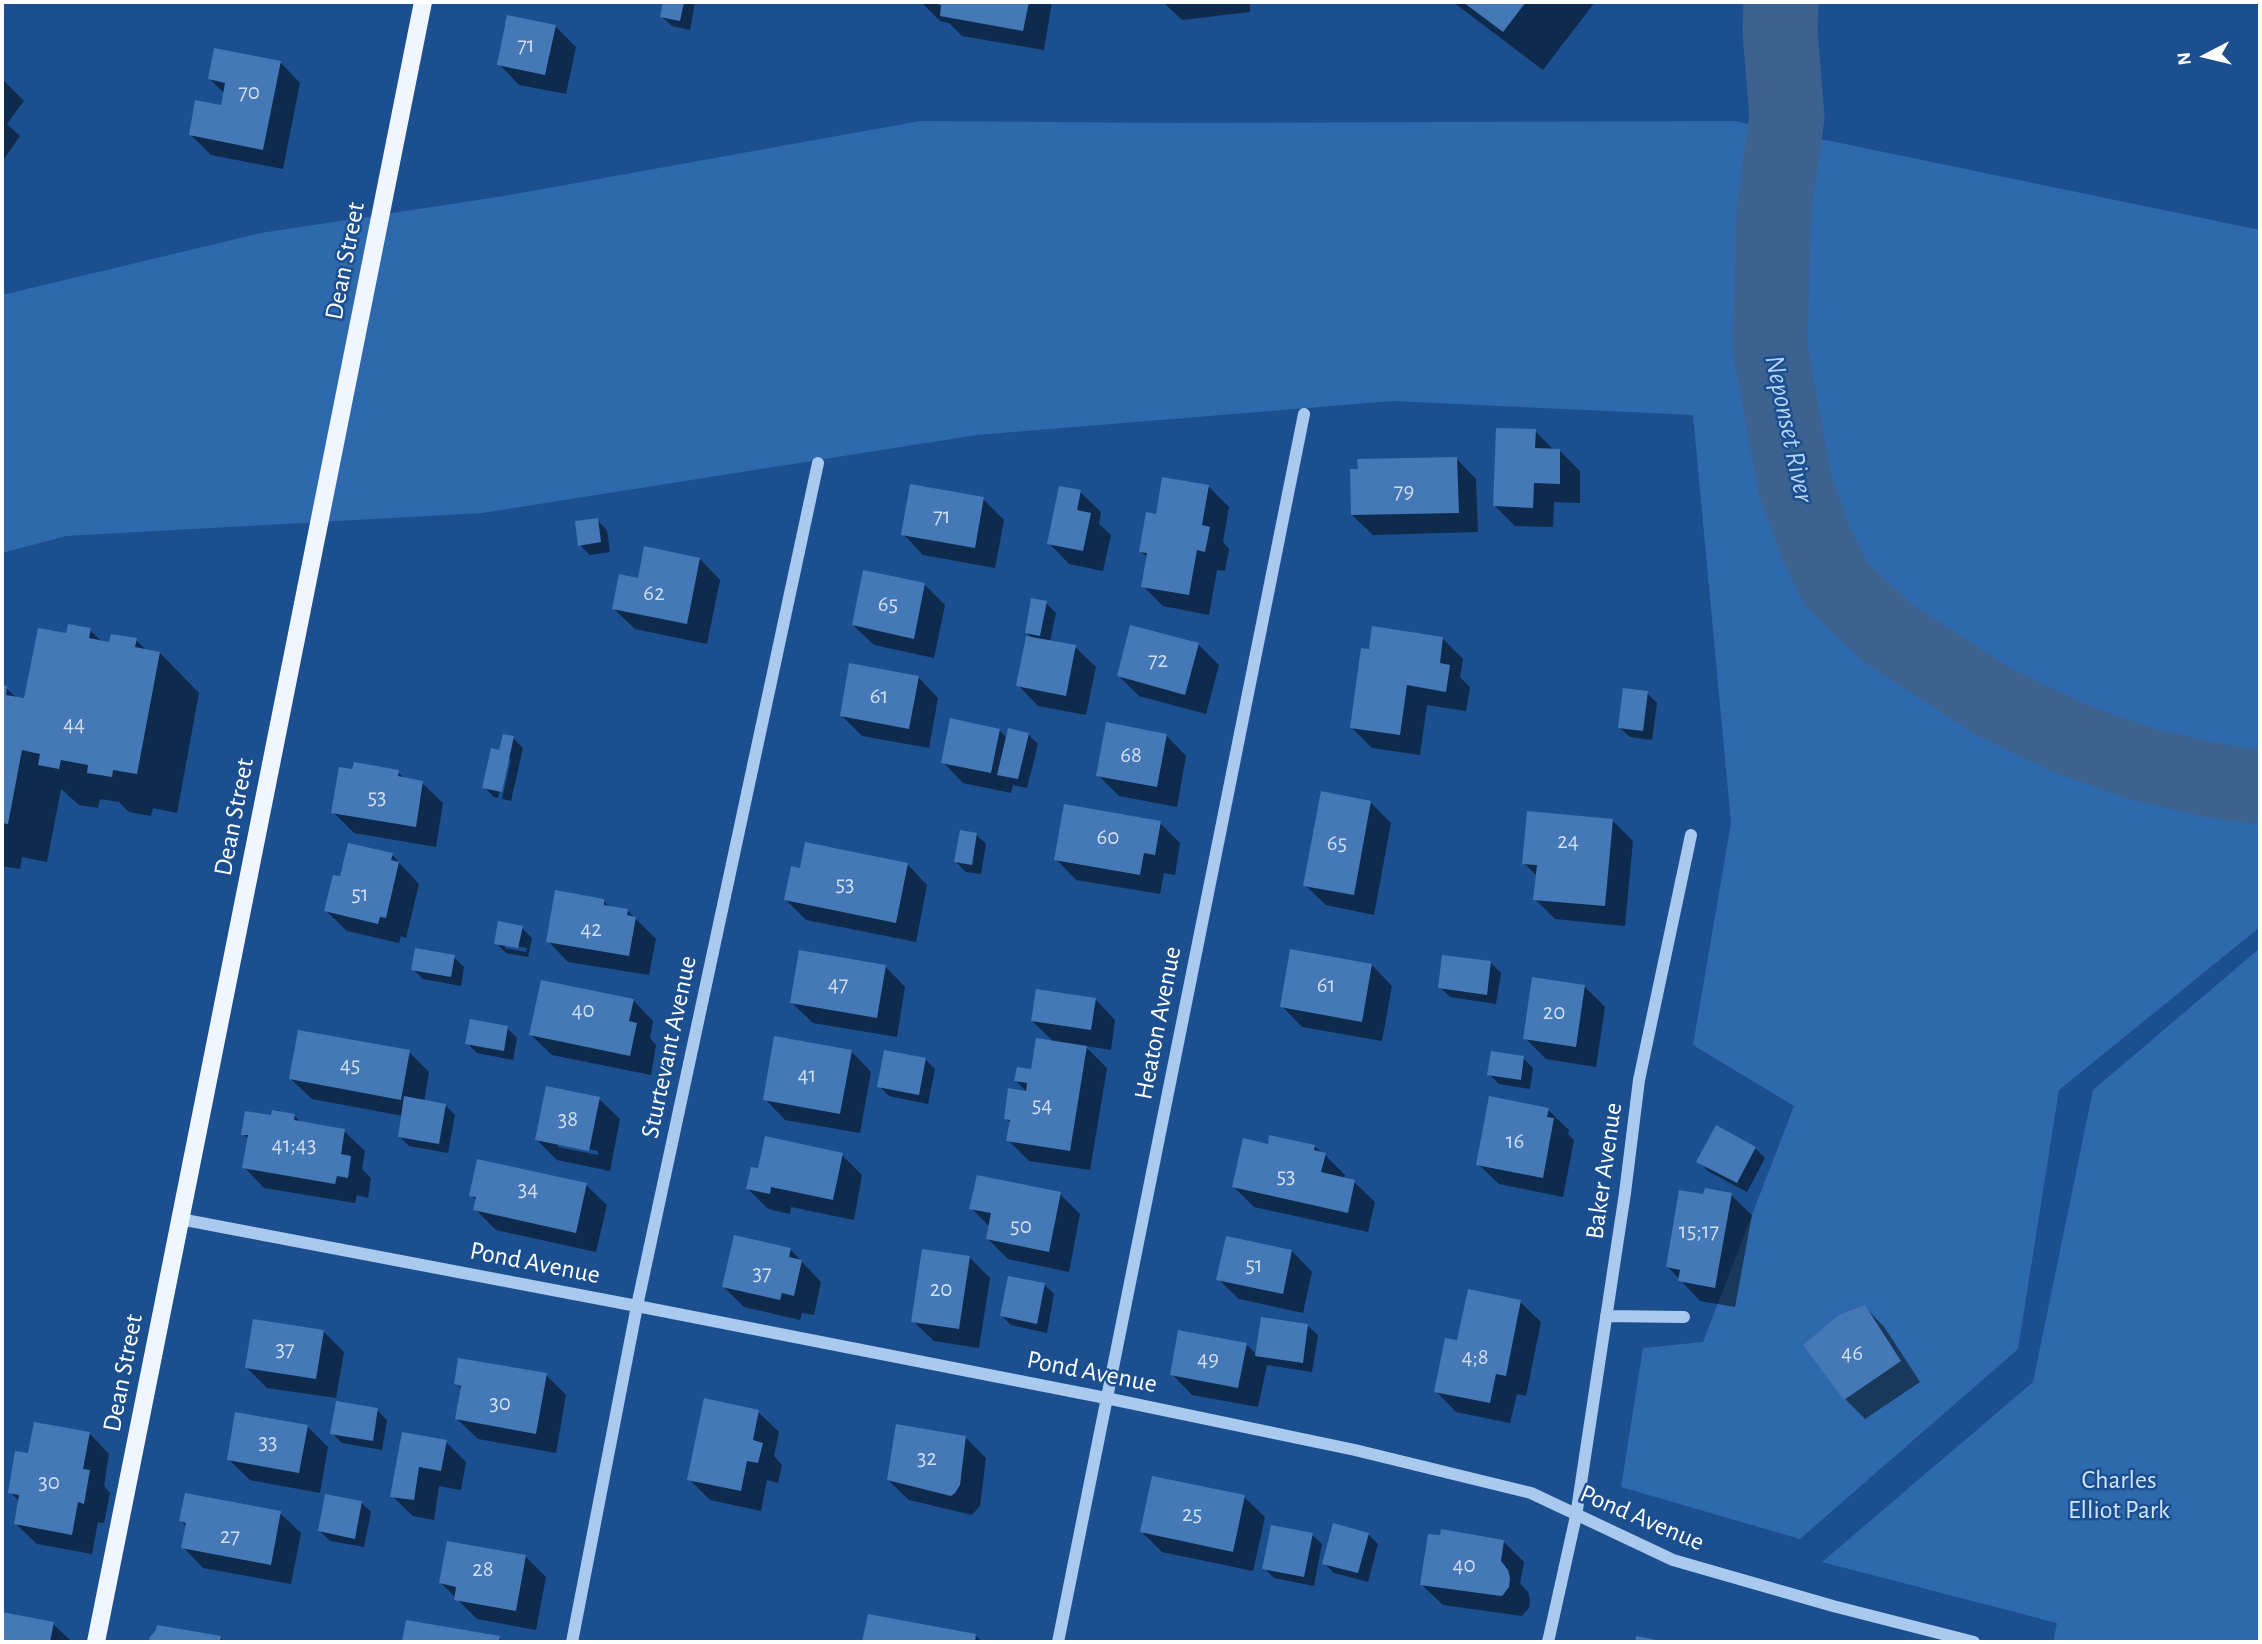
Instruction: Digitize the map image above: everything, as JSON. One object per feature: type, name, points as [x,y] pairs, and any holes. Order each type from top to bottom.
[{"type":"main road","name":"Dean Street","points":[[96,1642],[423,2]]},
{"type":"street","name":"Heaton Avenue","points":[[1059,1642],[1304,414]]},
{"type":"street","name":"Sturtevant Avenue","points":[[572,1642],[637,1306],[818,463]]},
{"type":"street","name":"Baker Avenue","points":[[1548,1642],[1576,1516],[1639,1080],[1691,835]]},
{"type":"street","name":"Pond Avenue","points":[[180,1219],[1106,1398],[1355,1450],[1531,1493],[1673,1560],[1833,1606],[1974,1642]]},
{"type":"street","points":[[1606,1316],[1684,1317]]},
{"type":"green space","points":[[920,121],[1734,121],[2260,230],[2260,927],[2059,1090],[2018,1349],[1800,1539],[1621,1487],[1643,1348],[1703,1342],[1794,1106],[1693,1045],[1731,823],[1693,415],[1392,401],[977,435],[482,513],[66,536],[2,553],[2,295],[261,233],[504,196]]},
{"type":"green space","name":"Charles Elliot Park","points":[[2260,948],[2260,1642],[2053,1642],[2057,1623],[1822,1562],[2033,1382],[2093,1090]]},
{"type":"building","points":[[663,2],[684,2],[680,21],[660,17]]},
{"type":"building","points":[[928,2],[1029,2],[1023,31],[940,16],[941,5]]},
{"type":"building","points":[[1463,2],[1526,2],[1503,32]]},
{"type":"building","points":[[507,15],[556,25],[545,75],[497,65]]},
{"type":"building","points":[[214,48],[281,61],[263,150],[189,135],[195,100],[221,105],[225,83],[208,79]]},
{"type":"building","points":[[1496,428],[1536,429],[1535,448],[1560,449],[1560,484],[1534,483],[1533,508],[1493,506]]},
{"type":"building","points":[[1457,457],[1459,513],[1351,515],[1350,469],[1358,469],[1357,459]]},
{"type":"building","points":[[1162,477],[1209,485],[1202,525],[1210,527],[1205,552],[1197,550],[1189,595],[1141,587],[1147,553],[1139,552],[1146,512],[1156,514]]},
{"type":"building","points":[[910,484],[984,497],[975,548],[901,535]]},
{"type":"building","points":[[1059,486],[1081,490],[1077,510],[1091,513],[1083,551],[1047,544]]},
{"type":"building","points":[[598,518],[601,542],[578,546],[575,521]]},
{"type":"building","points":[[644,546],[700,558],[687,624],[612,609],[619,574],[638,578]]},
{"type":"building","points":[[863,570],[925,583],[914,639],[852,625]]},
{"type":"building","points":[[1031,598],[1047,601],[1040,636],[1025,633]]},
{"type":"building","points":[[68,624],[91,628],[89,638],[109,642],[111,634],[137,638],[135,647],[160,652],[137,774],[113,770],[112,777],[87,773],[88,765],[61,760],[59,769],[38,765],[40,754],[22,750],[8,824],[2,823],[2,685],[7,686],[6,695],[24,698],[38,628],[66,633]]},
{"type":"building","points":[[1130,625],[1199,643],[1185,695],[1117,676]]},
{"type":"building","points":[[1372,626],[1443,637],[1440,663],[1450,665],[1446,692],[1407,685],[1400,735],[1350,728],[1361,648],[1369,649]]},
{"type":"building","points":[[1026,636],[1076,645],[1066,696],[1016,686]]},
{"type":"building","points":[[849,663],[919,676],[909,729],[840,716]]},
{"type":"building","points":[[1623,688],[1648,691],[1643,731],[1618,728]]},
{"type":"building","points":[[950,718],[1000,729],[991,773],[941,763]]},
{"type":"building","points":[[1106,722],[1167,734],[1157,787],[1096,776]]},
{"type":"building","points":[[1008,728],[1029,733],[1018,779],[997,775]]},
{"type":"building","points":[[503,734],[514,736],[502,792],[482,788],[491,748],[499,750]]},
{"type":"building","points":[[354,762],[399,770],[398,776],[423,781],[416,827],[331,813],[339,767],[352,769]]},
{"type":"building","points":[[1321,791],[1371,801],[1354,895],[1303,886]]},
{"type":"building","points":[[1064,804],[1161,821],[1155,855],[1144,853],[1140,875],[1054,860]]},
{"type":"building","points":[[1527,811],[1613,819],[1605,906],[1533,900],[1537,865],[1522,864]]},
{"type":"building","points":[[960,830],[977,833],[972,865],[954,862]]},
{"type":"building","points":[[805,842],[908,863],[896,923],[784,900],[791,866],[800,868]]},
{"type":"building","points":[[348,843],[393,853],[391,860],[399,862],[386,918],[380,917],[378,924],[324,911],[333,875],[340,876]]},
{"type":"building","points":[[555,890],[604,899],[604,905],[628,909],[627,915],[636,917],[629,956],[546,942]]},
{"type":"building","points":[[498,921],[523,926],[518,948],[494,944]]},
{"type":"building","points":[[415,948],[455,955],[451,977],[411,970]]},
{"type":"building","points":[[1290,949],[1372,964],[1362,1022],[1280,1007]]},
{"type":"building","points":[[799,950],[886,965],[877,1018],[790,1003]]},
{"type":"building","points":[[1442,955],[1491,961],[1487,995],[1438,988]]},
{"type":"building","points":[[1532,977],[1585,985],[1576,1047],[1523,1039]]},
{"type":"building","points":[[541,980],[634,999],[629,1021],[637,1023],[630,1056],[529,1035]]},
{"type":"building","points":[[1036,989],[1096,998],[1091,1030],[1031,1021]]},
{"type":"building","points":[[470,1019],[508,1026],[504,1051],[465,1044]]},
{"type":"building","points":[[298,1030],[410,1050],[401,1100],[289,1079]]},
{"type":"building","points":[[774,1036],[852,1050],[840,1114],[763,1100]]},
{"type":"building","points":[[1036,1038],[1087,1046],[1070,1151],[1006,1141],[1010,1120],[1004,1119],[1008,1088],[1026,1091],[1027,1083],[1014,1081],[1017,1067],[1031,1069]]},
{"type":"building","points":[[884,1050],[926,1058],[919,1095],[877,1087]]},
{"type":"building","points":[[1491,1051],[1524,1056],[1521,1080],[1487,1075]]},
{"type":"building","points":[[546,1086],[600,1097],[589,1151],[535,1140]]},
{"type":"building","points":[[404,1096],[446,1104],[439,1144],[398,1137]]},
{"type":"building","points":[[1489,1096],[1549,1108],[1547,1117],[1554,1118],[1543,1178],[1476,1165]]},
{"type":"building","points":[[272,1110],[295,1114],[294,1120],[345,1129],[341,1154],[351,1156],[348,1178],[337,1176],[335,1184],[242,1168],[248,1135],[241,1135],[245,1111],[271,1115]]},
{"type":"building","points":[[1716,1125],[1756,1147],[1737,1183],[1696,1162]]},
{"type":"building","points":[[1269,1135],[1315,1145],[1314,1150],[1326,1153],[1321,1172],[1355,1180],[1348,1213],[1232,1187],[1243,1138],[1268,1144]]},
{"type":"building","points":[[765,1136],[843,1153],[833,1200],[771,1187],[770,1194],[746,1189],[751,1167],[758,1168]]},
{"type":"building","points":[[477,1159],[587,1183],[576,1233],[473,1210],[476,1197],[469,1196]]},
{"type":"building","points":[[977,1175],[1061,1192],[1049,1252],[986,1239],[991,1213],[969,1209]]},
{"type":"building","points":[[1705,1188],[1732,1193],[1715,1288],[1678,1281],[1680,1270],[1666,1267],[1679,1190],[1703,1194]]},
{"type":"building","points":[[734,1235],[791,1248],[789,1257],[802,1260],[794,1296],[782,1293],[780,1300],[722,1287]]},
{"type":"building","points":[[1226,1236],[1292,1250],[1283,1294],[1216,1280]]},
{"type":"building","points":[[922,1249],[970,1256],[959,1329],[911,1322]]},
{"type":"building","points":[[1008,1276],[1045,1283],[1037,1324],[1000,1316]]},
{"type":"building","points":[[1468,1289],[1521,1300],[1506,1376],[1496,1374],[1490,1403],[1434,1392],[1445,1338],[1457,1340]]},
{"type":"building","points":[[1865,1305],[1901,1361],[1844,1400],[1803,1345],[1839,1315]]},
{"type":"building","points":[[1261,1317],[1308,1324],[1303,1363],[1255,1356]]},
{"type":"building","points":[[253,1319],[324,1330],[316,1379],[245,1368]]},
{"type":"building","points":[[1178,1330],[1247,1343],[1238,1388],[1170,1375]]},
{"type":"building","points":[[458,1358],[547,1373],[536,1434],[455,1419],[461,1386],[454,1384]]},
{"type":"building","points":[[704,1398],[759,1410],[753,1440],[763,1443],[758,1463],[747,1461],[741,1491],[687,1480]]},
{"type":"building","points":[[336,1401],[378,1408],[373,1441],[330,1434]]},
{"type":"building","points":[[235,1412],[308,1425],[299,1473],[227,1460]]},
{"type":"building","points":[[34,1422],[90,1432],[83,1469],[90,1470],[84,1504],[78,1502],[72,1535],[14,1524],[19,1495],[8,1493],[15,1451],[28,1453]]},
{"type":"building","points":[[896,1424],[966,1436],[960,1485],[955,1493],[951,1496],[887,1480]]},
{"type":"building","points":[[402,1432],[447,1440],[441,1471],[419,1467],[414,1500],[390,1497]]},
{"type":"building","points":[[1152,1476],[1245,1495],[1233,1552],[1140,1532]]},
{"type":"building","points":[[185,1493],[281,1511],[271,1565],[181,1548],[186,1523],[179,1521]]},
{"type":"building","points":[[325,1494],[362,1501],[355,1539],[318,1531]]},
{"type":"building","points":[[1333,1523],[1369,1533],[1358,1573],[1322,1564]]},
{"type":"building","points":[[1271,1525],[1313,1533],[1304,1577],[1262,1569]]},
{"type":"building","points":[[1441,1529],[1504,1540],[1501,1561],[1510,1578],[1509,1587],[1503,1595],[1420,1585],[1428,1534],[1440,1535]]},
{"type":"building","points":[[447,1541],[526,1555],[516,1611],[454,1600],[456,1587],[439,1583]]},
{"type":"building","points":[[2,1612],[54,1622],[50,1642],[2,1642]]},
{"type":"building","points":[[868,1614],[976,1634],[975,1642],[862,1642]]},
{"type":"building","points":[[406,1620],[500,1636],[499,1642],[402,1642]]},
{"type":"building","points":[[157,1625],[221,1636],[220,1642],[150,1642],[149,1638]]},
{"type":"building","points":[[1636,1636],[1661,1641],[1635,1642]]},
{"type":"waterway","name":"Neponset River","points":[[1781,2],[1780,31],[1787,117],[1774,209],[1770,348],[1795,485],[1816,543],[1836,584],[1888,633],[1994,702],[2069,738],[2142,764],[2211,780],[2260,787]]}]
